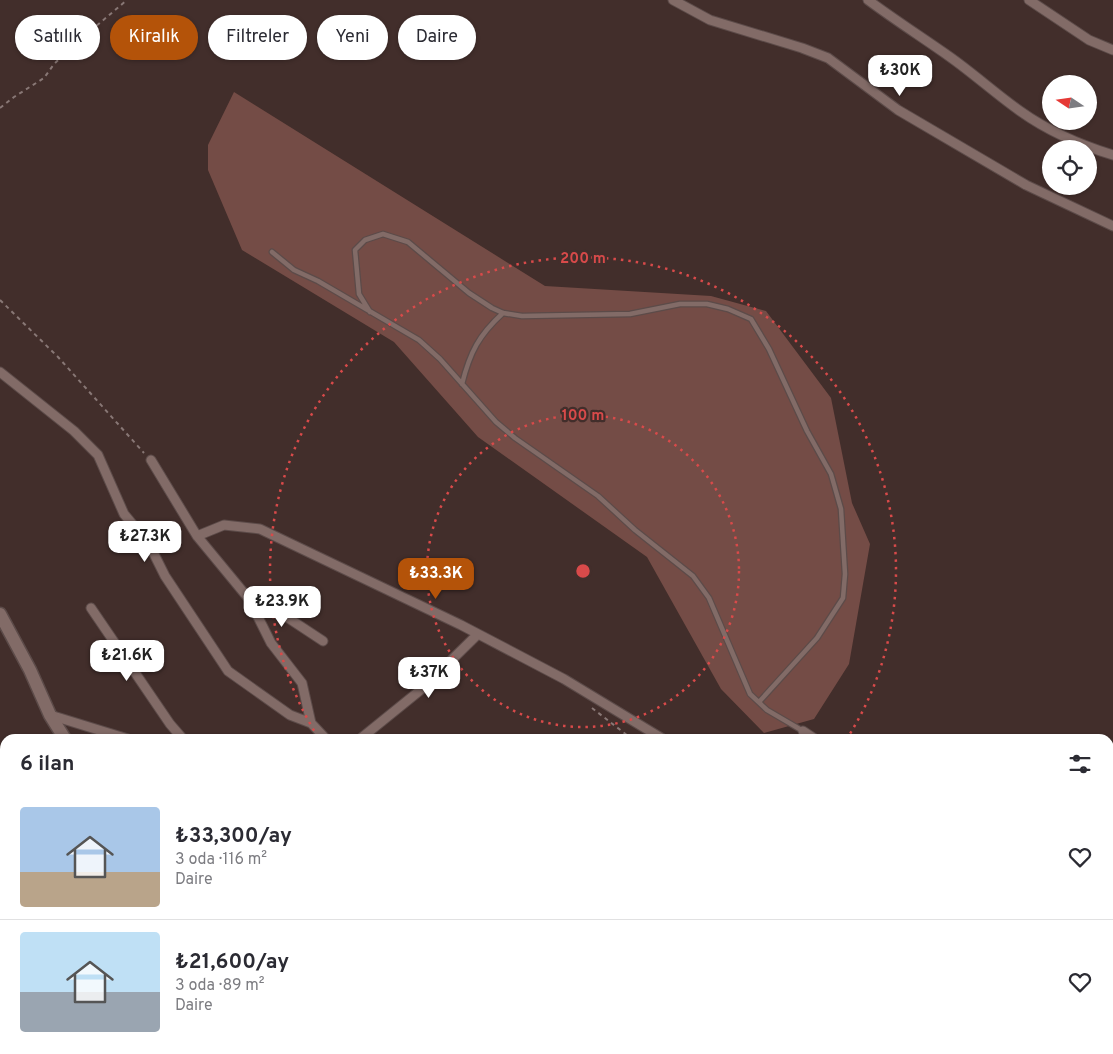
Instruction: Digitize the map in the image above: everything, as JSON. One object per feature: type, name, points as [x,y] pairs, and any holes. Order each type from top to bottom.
[{"type":"street","points":[[673,0],[710,20],[802,48],[828,58],[898,110],[1026,185],[1113,226]]},
{"type":"street","points":[[868,0],[897,22],[950,57],[1022,112],[1057,133],[1089,148],[1113,155]]},
{"type":"street","points":[[1029,0],[1089,40],[1113,50]]},
{"type":"street","points":[[0,372],[74,430],[98,455],[124,514],[149,544],[165,576],[228,671],[290,715],[311,723],[321,734]]},
{"type":"street","points":[[151,460],[197,536],[250,599],[271,643],[302,683],[311,723]]},
{"type":"street","points":[[197,536],[224,525],[260,529],[478,634],[564,679],[655,734]]},
{"type":"street","points":[[250,599],[273,608],[323,641]]},
{"type":"street","points":[[91,608],[170,724],[179,734]]},
{"type":"street","points":[[0,614],[61,734]]},
{"type":"street","points":[[366,734],[423,688],[478,634]]},
{"type":"street","points":[[50,715],[112,734]]},
{"type":"street","points":[[803,731],[808,734]]},
{"type":"lane","points":[[370,312],[359,294],[355,250],[365,240],[383,234],[408,242],[469,293],[503,313],[522,316],[630,314],[680,304],[707,304],[728,309],[751,319],[769,349],[807,431],[832,474],[841,509],[846,574],[843,598],[817,638],[759,702]]},
{"type":"lane","points":[[272,252],[294,270],[318,281],[419,340],[440,359],[496,422],[598,496],[635,530],[693,576],[709,598],[750,694],[767,710],[803,731]]},
{"type":"lane","points":[[462,384],[475,345],[487,328],[503,313]]},
{"type":"path","points":[[0,108],[44,78],[54,64],[75,44],[127,0]]},
{"type":"path","points":[[0,300],[58,357],[151,460]]},
{"type":"shaded area","points":[[234,92],[545,286],[711,296],[766,311],[831,398],[852,503],[870,544],[849,664],[814,719],[764,733],[721,689],[647,557],[478,437],[394,342],[242,250],[208,170],[208,145]]}]
